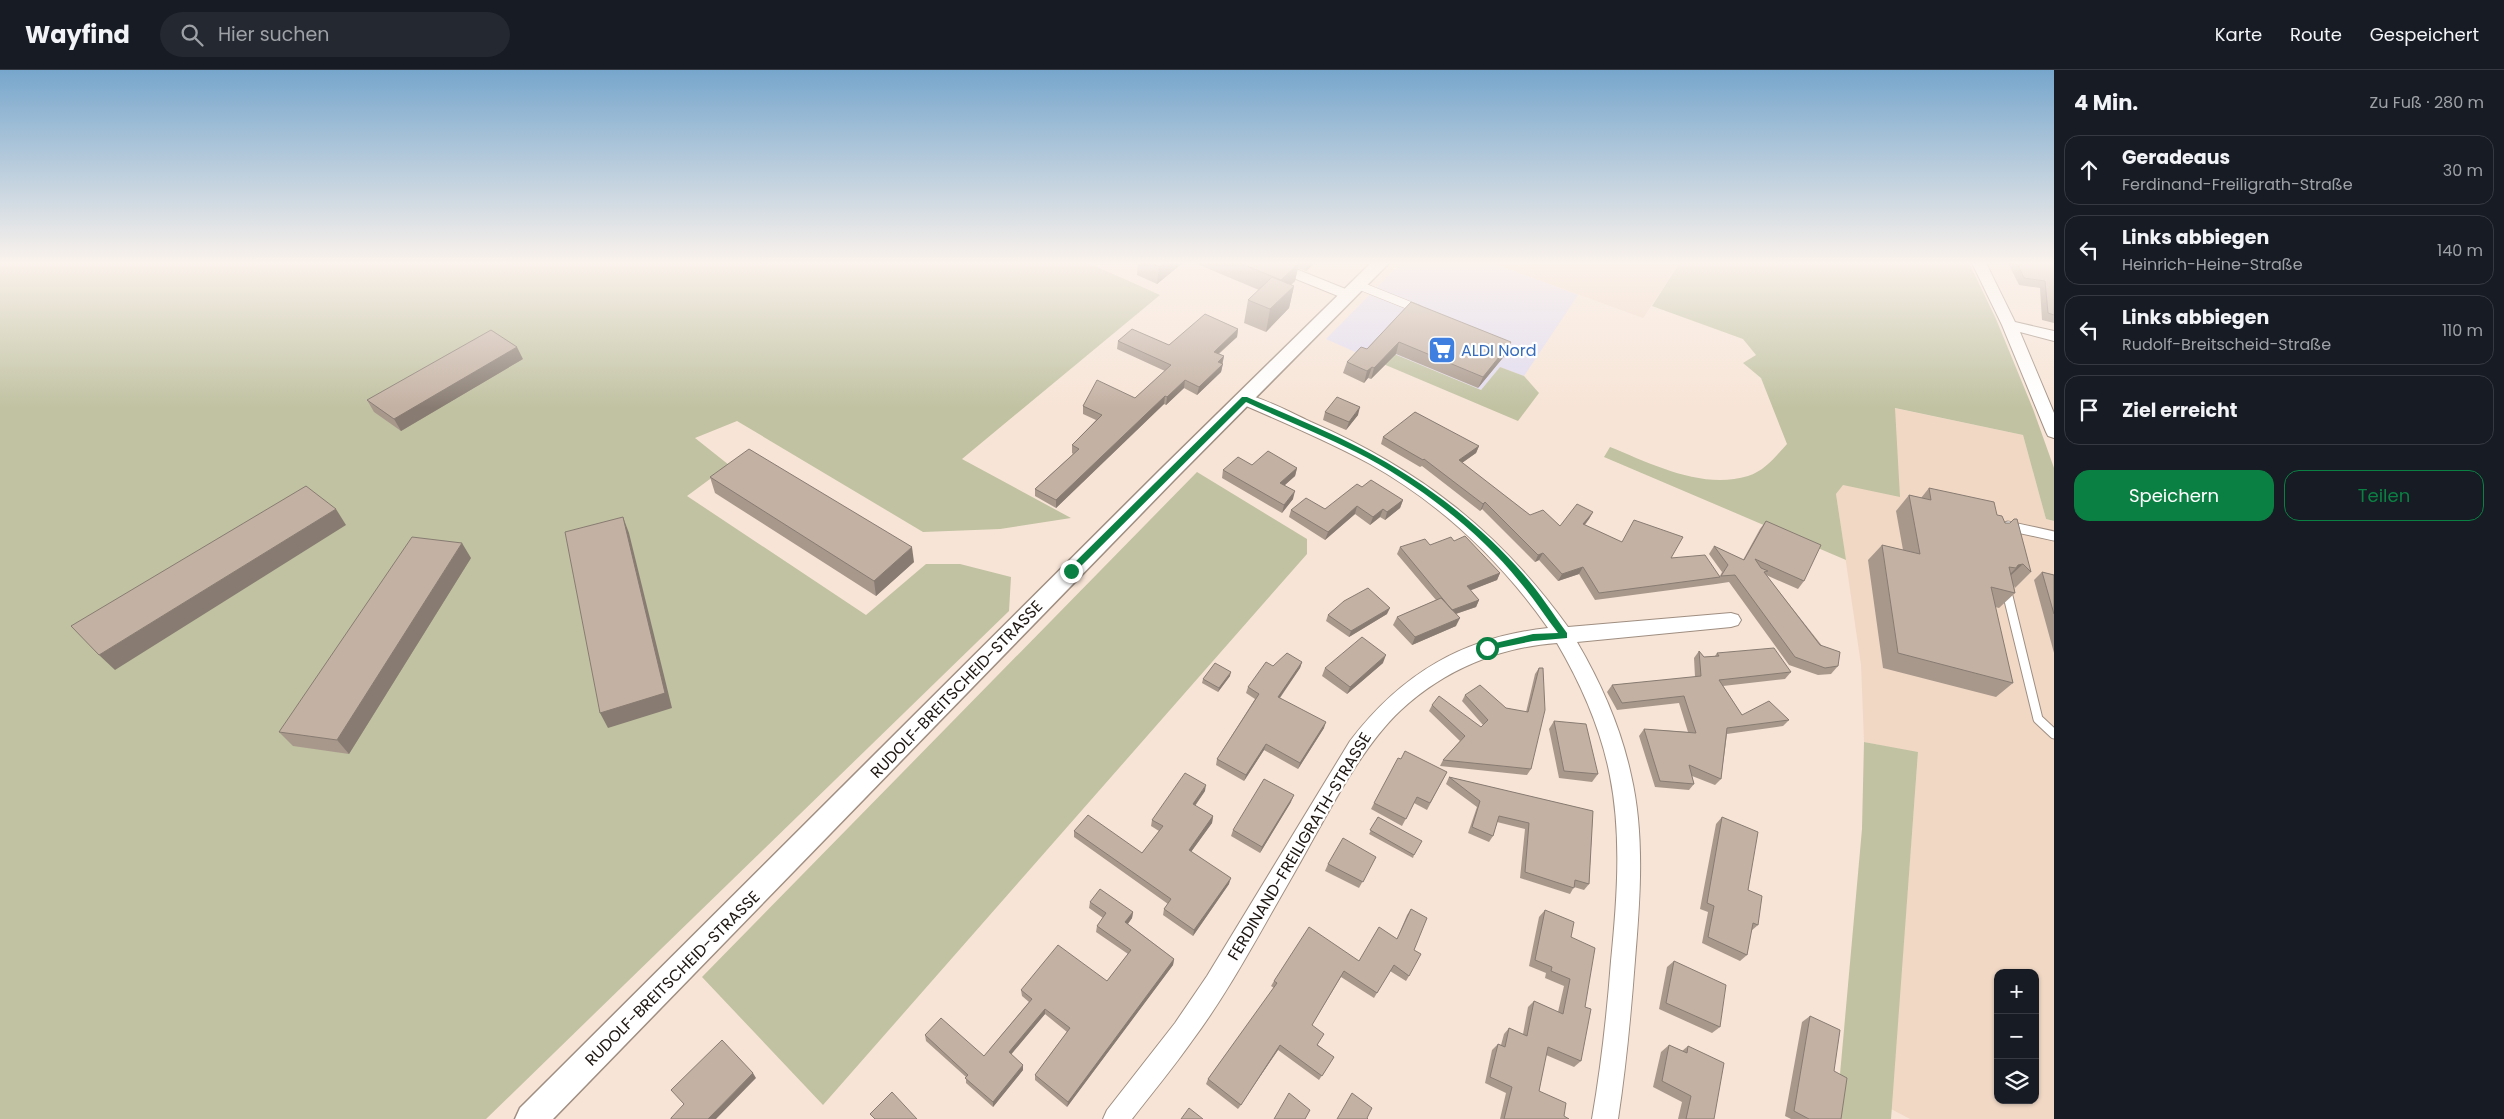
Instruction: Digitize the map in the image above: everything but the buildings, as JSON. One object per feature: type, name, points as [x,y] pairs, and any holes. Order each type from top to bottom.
[{"type":"street","name":"RUDOLF-BREITSCHEID-STRASSE","points":[[531,1119],[649,1002],[1064,578],[1333,310]]},
{"type":"street","points":[[2002,310],[2054,432]]},
{"type":"street","points":[[2009,325],[2054,336]]},
{"type":"street","points":[[1245,399],[1360,451],[1419,487],[1471,528],[1522,578],[1564,636],[1588,679],[1605,719],[1622,778],[1626,813],[1627,929],[1605,1119]]},
{"type":"street","name":"FERDINAND-FREILIGRATH-STRASSE","points":[[1116,1119],[1184,1032],[1210,992],[1357,747],[1375,721],[1419,681],[1454,662],[1487,648],[1533,638],[1731,620]]},
{"type":"lane","points":[[1999,526],[2054,536]]},
{"type":"lane","points":[[2006,585],[2038,719],[2054,734]]},
{"type":"shaded area","points":[[1355,310],[1568,310],[1524,376],[1500,367],[1481,390],[1375,346],[1362,355],[1326,339]]},
{"type":"shaded area","points":[[1621,310],[1648,310],[1643,318]]},
{"type":"shaded area","points":[[1894,408],[2023,435],[2046,519],[2054,521],[2054,1119],[1910,1119],[1891,1109],[1918,753],[1864,742],[1861,665],[1836,494]]},
{"type":"green space","points":[[0,310],[1142,310],[962,459],[1071,518],[1000,529],[923,532],[737,421],[695,438],[729,465],[687,496],[866,615],[926,564],[960,564],[1011,577],[1009,611],[486,1119],[0,1119]]},
{"type":"green space","points":[[1663,310],[1992,310],[2033,409],[2054,468],[2054,521],[2046,519],[2023,435],[1895,408],[1900,497],[1843,485],[1836,494],[1846,560],[1604,457],[1610,447],[1677,473],[1713,480],[1748,476],[1760,471],[1770,463],[1787,444],[1761,378],[1743,363],[1756,355],[1743,339]]},
{"type":"green space","points":[[1375,346],[1481,390],[1500,367],[1524,376],[1539,393],[1518,421],[1362,355]]},
{"type":"green space","points":[[1197,472],[1307,539],[1307,554],[823,1105],[702,977]]},
{"type":"green space","points":[[1864,742],[1918,752],[1891,1119],[1836,1119],[1862,829]]},
{"type":"place","name":"ALDI Nord","points":[[1442,350]]},
{"type":"route","points":[[1071,571],[1245,399],[1360,451],[1419,487],[1471,528],[1496,551],[1522,578],[1564,636],[1533,638],[1487,648]]}]
